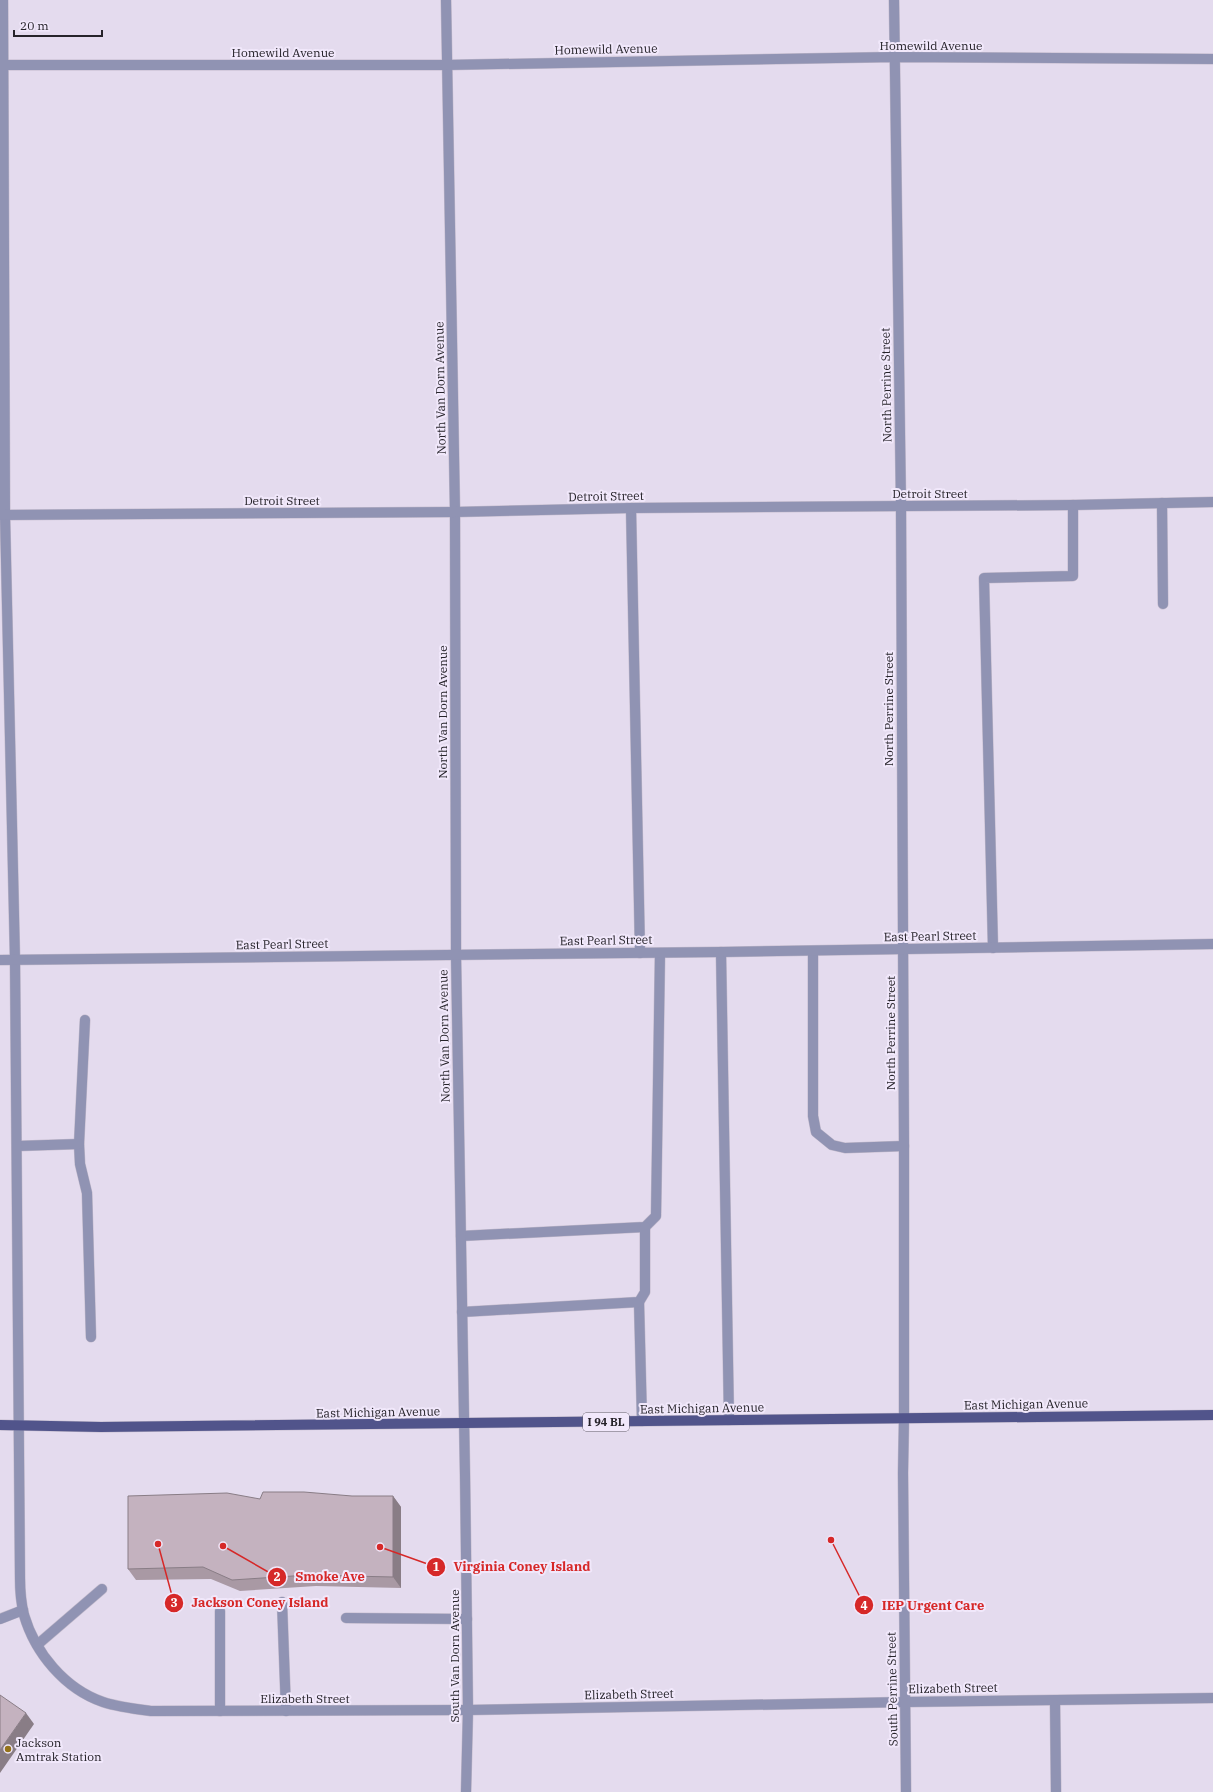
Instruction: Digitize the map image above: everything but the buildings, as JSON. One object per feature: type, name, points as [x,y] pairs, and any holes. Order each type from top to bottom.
[{"type":"main road","name":"East Michigan Avenue","points":[[0,1425],[101,1427],[1213,1415]]},
{"type":"street","name":"Elizabeth Street","points":[[3,0],[2,515],[14,960],[20,1578],[23,1610],[29,1631],[37,1645],[56,1670],[77,1689],[103,1702],[151,1711],[468,1710],[1213,1698]]},
{"type":"street","name":"North Van Dorn Avenue","points":[[446,0],[455,512],[456,955],[464,1424]]},
{"type":"street","name":"North Perrine Street","points":[[894,0],[901,506],[904,1418]]},
{"type":"street","name":"Homewild Avenue","points":[[2,65],[446,64],[895,58],[1213,59]]},
{"type":"street","name":"Detroit Street","points":[[2,515],[455,512],[631,508],[1072,505],[1213,502]]},
{"type":"street","points":[[1162,503],[1163,604]]},
{"type":"street","points":[[993,948],[984,578],[1073,576],[1072,505]]},
{"type":"street","points":[[631,508],[640,953]]},
{"type":"street","name":"East Pearl Street","points":[[0,960],[813,951],[1213,944]]},
{"type":"street","points":[[813,951],[813,1116],[816,1132],[832,1144],[845,1148],[904,1146]]},
{"type":"street","points":[[722,952],[729,1420]]},
{"type":"street","points":[[460,1236],[645,1227],[656,1216],[660,953]]},
{"type":"street","points":[[85,1020],[79,1144],[80,1164],[87,1193],[91,1337]]},
{"type":"street","points":[[17,1146],[79,1144]]},
{"type":"street","points":[[642,1421],[639,1302],[645,1292],[645,1227]]},
{"type":"street","points":[[462,1312],[639,1302]]},
{"type":"street","name":"South Perrine Street","points":[[904,1418],[903,1473],[906,1792]]},
{"type":"street","name":"South Van Dorn Avenue","points":[[464,1424],[468,1710],[466,1792]]},
{"type":"street","points":[[37,1645],[102,1589]]},
{"type":"street","points":[[282,1602],[286,1711]]},
{"type":"street","points":[[0,1619],[23,1610]]},
{"type":"street","points":[[220,1611],[220,1711]]},
{"type":"street","points":[[346,1618],[466,1619]]},
{"type":"street","points":[[1055,1700],[1056,1792]]},
{"type":"place","name":"IEP Urgent Care","points":[[831,1540]]},
{"type":"place","name":"Jackson Coney Island","points":[[158,1544]]},
{"type":"place","name":"Smoke Ave","points":[[223,1546]]},
{"type":"place","name":"Virginia Coney Island","points":[[380,1547]]},
{"type":"place","name":"Jackson Amtrak Station","points":[[8,1749]]}]
